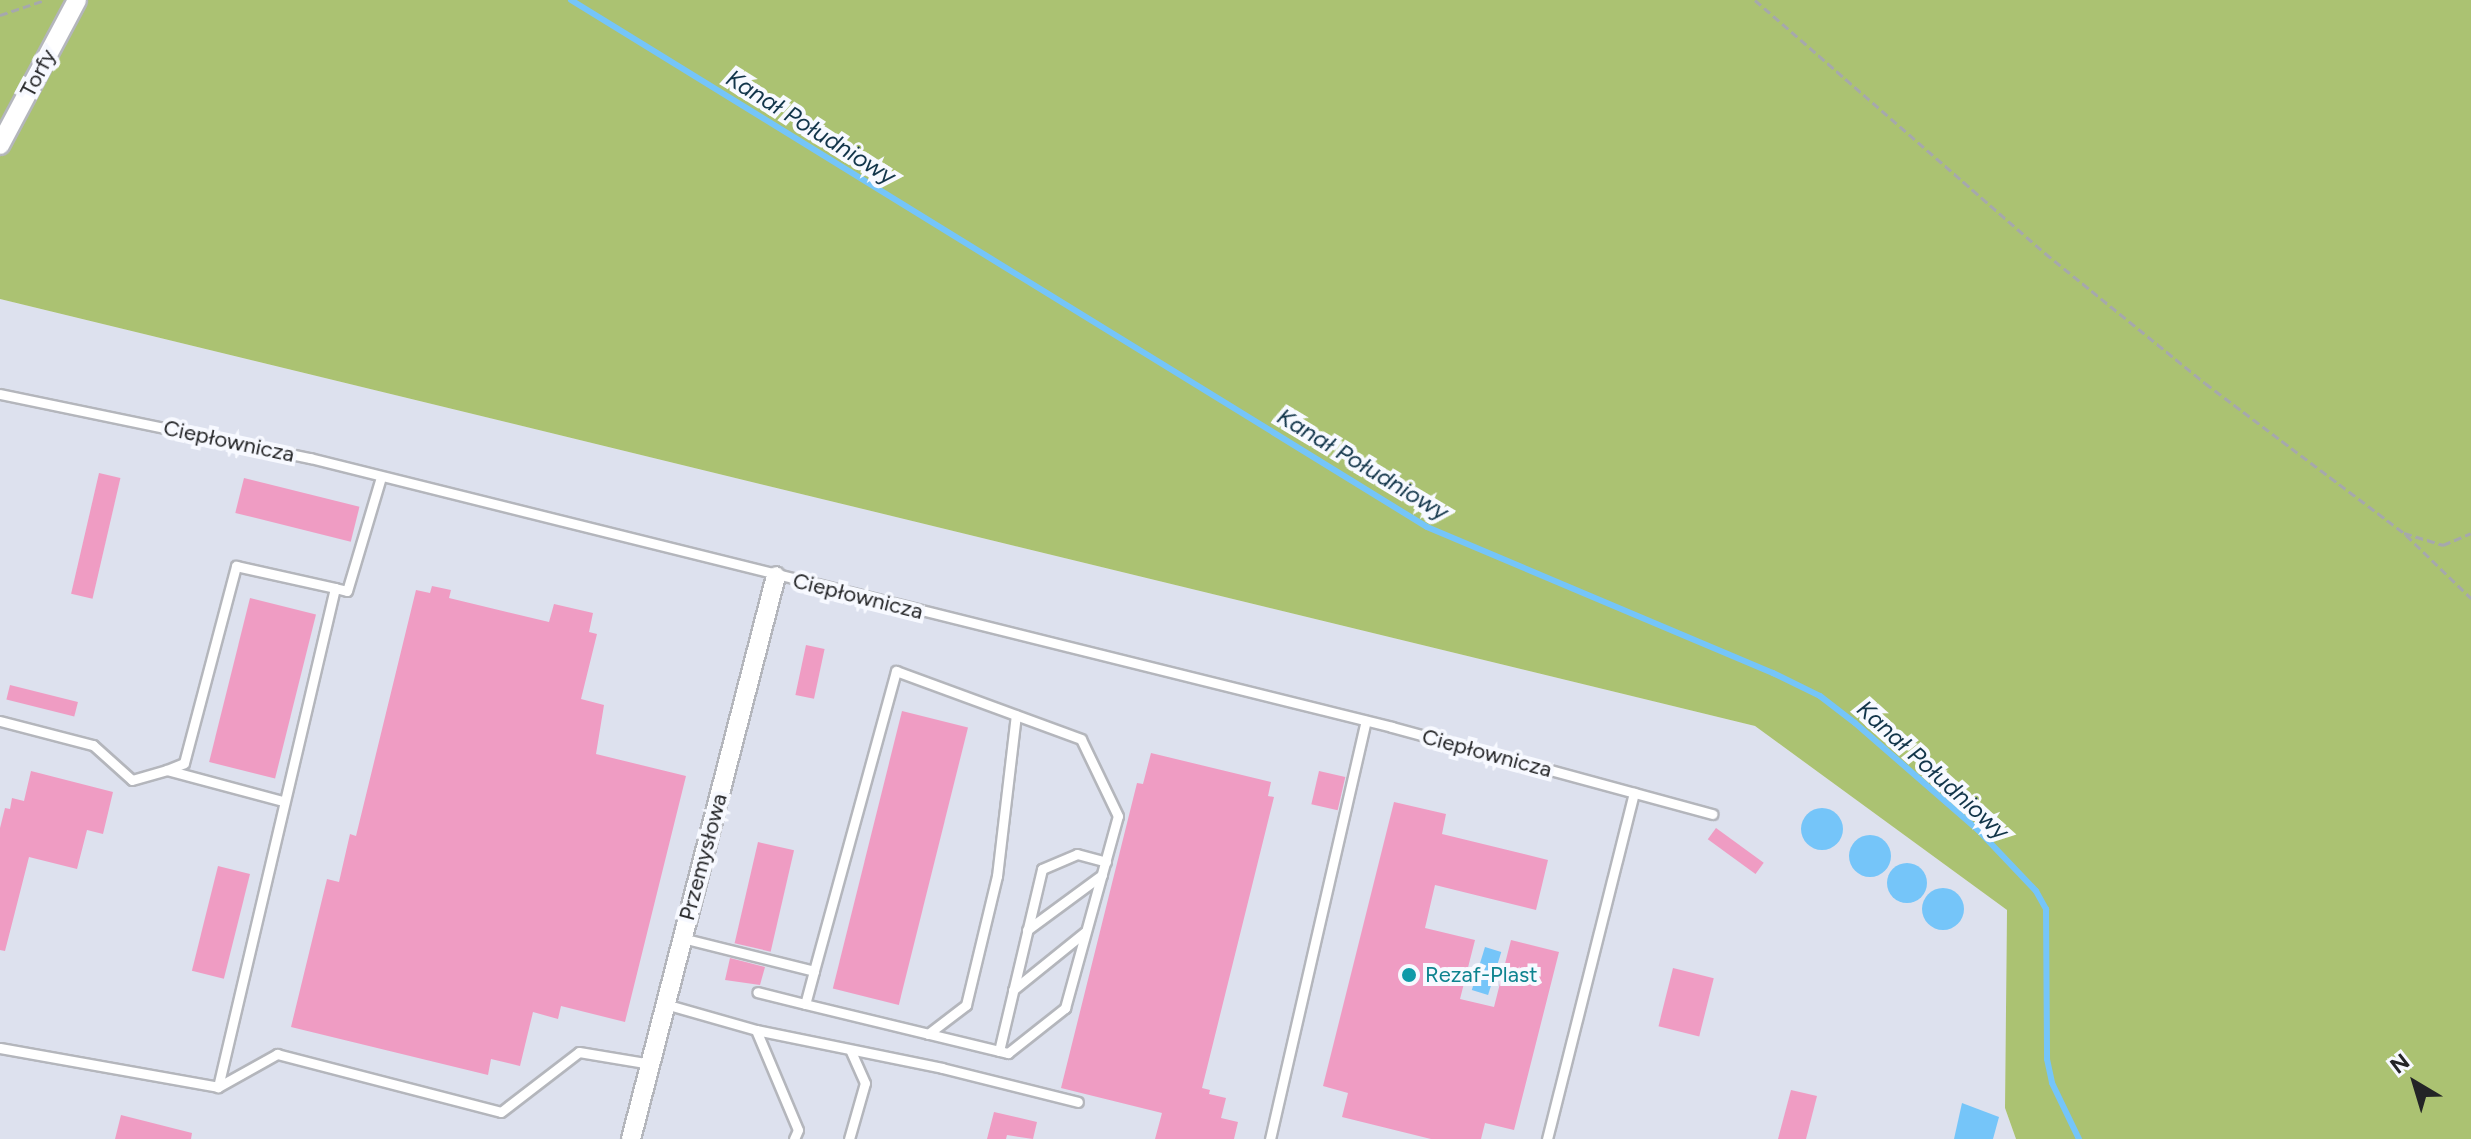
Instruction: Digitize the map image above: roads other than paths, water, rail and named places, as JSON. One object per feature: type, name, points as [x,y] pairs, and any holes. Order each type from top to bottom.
[{"type":"street","name":"Torfy","points":[[0,145],[77,0]]},
{"type":"street","name":"Przemysłowa","points":[[631,1139],[776,576]]},
{"type":"lane","name":"Ciepłownicza","points":[[0,394],[310,458],[1366,721],[1712,814]]},
{"type":"lane","points":[[0,721],[93,745],[132,780],[184,763],[236,566],[347,591],[381,477]]},
{"type":"lane","points":[[218,1087],[335,588]]},
{"type":"lane","points":[[757,992],[805,1004],[928,1034],[1008,1053],[1065,1008],[1118,816],[1081,739],[896,671],[805,1004]]},
{"type":"lane","points":[[928,1034],[966,1005],[997,876],[1016,715]]},
{"type":"lane","points":[[1270,1139],[1366,721]]},
{"type":"lane","points":[[167,770],[283,801]]},
{"type":"lane","points":[[1547,1139],[1634,793]]},
{"type":"lane","points":[[999,1051],[1042,869],[1077,854],[1106,862]]},
{"type":"lane","points":[[1027,930],[1102,875]]},
{"type":"lane","points":[[1013,990],[1086,931]]},
{"type":"lane","points":[[682,938],[814,971]]},
{"type":"lane","points":[[665,1004],[756,1030],[942,1068],[1078,1102]]},
{"type":"lane","points":[[756,1030],[798,1130],[794,1139]]},
{"type":"lane","points":[[0,1048],[218,1087],[277,1054],[501,1112],[579,1052],[651,1064]]},
{"type":"lane","points":[[849,1139],[865,1083],[851,1051]]},
{"type":"water","points":[[1822,808],[1837,814],[1843,829],[1837,844],[1822,850],[1807,844],[1801,829],[1807,814]]},
{"type":"water","points":[[1870,835],[1885,841],[1891,856],[1885,871],[1870,877],[1855,871],[1849,856],[1855,841]]},
{"type":"water","points":[[1907,863],[1921,869],[1927,883],[1921,897],[1907,903],[1893,897],[1887,883],[1893,869]]},
{"type":"water","points":[[1943,888],[1958,894],[1964,909],[1958,924],[1943,930],[1928,924],[1922,909],[1928,894]]},
{"type":"water","points":[[1485,947],[1501,952],[1488,995],[1472,990]]},
{"type":"water","points":[[1962,1103],[1999,1117],[1993,1139],[1954,1139]]},
{"type":"waterway","name":"Kanał Południowy","points":[[571,0],[1427,527],[1773,673],[1820,696],[1978,830],[2036,891],[2046,909],[2047,1059],[2052,1083],[2079,1139]]},
{"type":"place","name":"Rezaf-Plast","points":[[1409,975]]}]
